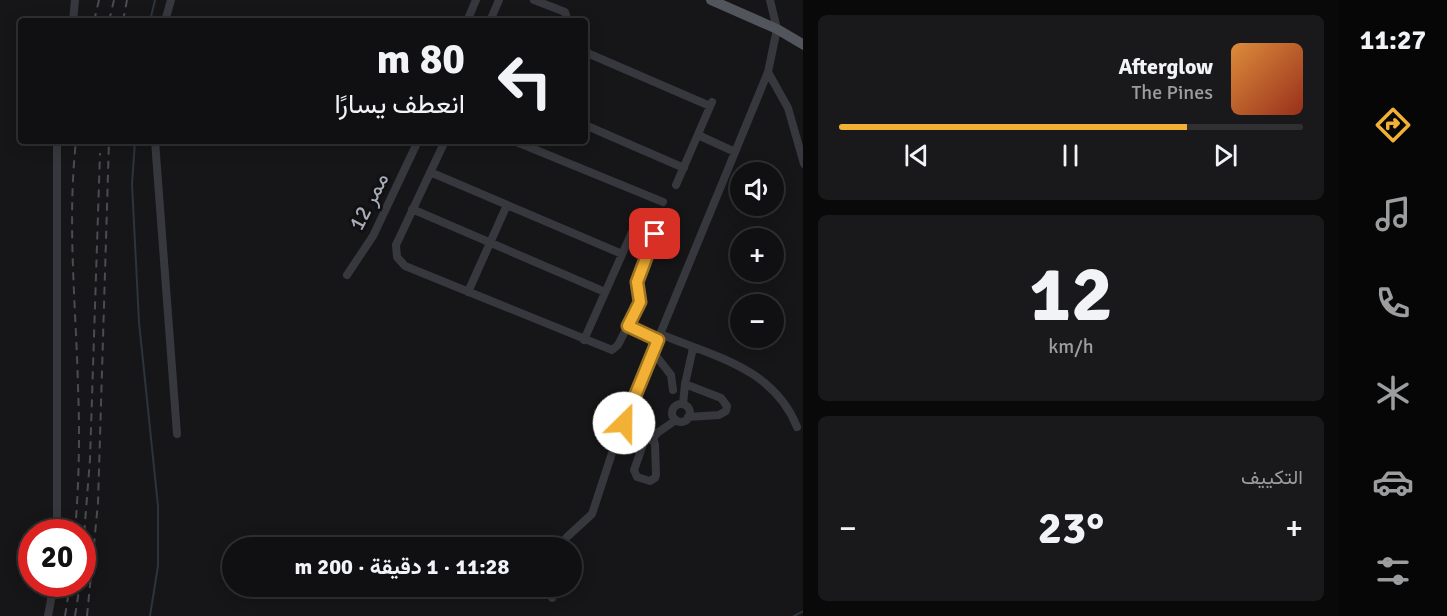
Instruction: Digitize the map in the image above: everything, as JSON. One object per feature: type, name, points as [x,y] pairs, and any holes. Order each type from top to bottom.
[{"type":"main road","points":[[711,0],[803,43]]},
{"type":"street","points":[[73,18],[75,0]]},
{"type":"street","points":[[166,18],[171,0]]},
{"type":"street","points":[[468,18],[476,0]]},
{"type":"street","points":[[491,18],[499,0]]},
{"type":"street","points":[[534,0],[565,12],[567,18]]},
{"type":"street","points":[[567,537],[592,514],[616,441],[768,72],[777,29],[770,0]]},
{"type":"street","points":[[588,53],[711,104],[676,185]]},
{"type":"street","points":[[768,72],[788,108],[803,160]]},
{"type":"street","points":[[588,126],[684,168]]},
{"type":"street","points":[[698,135],[735,152]]},
{"type":"street","points":[[57,144],[57,519]]},
{"type":"street","points":[[155,144],[177,434]]},
{"type":"street","name":"ممر 12","points":[[347,275],[373,236],[417,144]]},
{"type":"street","points":[[444,144],[396,245],[395,253],[405,266],[609,350],[618,345],[640,302],[637,282],[655,234]]},
{"type":"street","points":[[521,144],[663,202]]},
{"type":"street","points":[[430,172],[622,254]]},
{"type":"street","points":[[468,291],[507,205]]},
{"type":"street","points":[[412,209],[605,292]]},
{"type":"street","points":[[584,340],[636,223]]},
{"type":"street","points":[[628,326],[693,348],[742,368],[766,382],[784,402],[797,427]]},
{"type":"street","points":[[681,404],[693,348]]},
{"type":"street","points":[[653,352],[665,370],[668,383],[681,404],[686,407],[688,417]]},
{"type":"street","points":[[652,440],[657,433],[676,420],[721,415],[726,411],[727,406],[721,398],[685,384]]},
{"type":"street","points":[[676,420],[672,413],[675,406],[681,404]]},
{"type":"street","points":[[648,439],[652,440],[655,445],[656,475],[650,481],[637,477],[634,470],[644,442],[648,439]]},
{"type":"street","points":[[48,616],[52,597]]},
{"type":"waterway","points":[[151,18],[155,0]]},
{"type":"waterway","points":[[135,144],[132,184],[139,322],[158,506],[158,566],[150,616]]},
{"type":"waterway","points":[[794,616],[803,612]]},
{"type":"railway","points":[[95,18],[99,0]]},
{"type":"railway","points":[[110,18],[114,0]]},
{"type":"railway","points":[[124,18],[127,0]]},
{"type":"railway","points":[[76,144],[72,233],[79,405],[76,519]]},
{"type":"railway","points":[[87,616],[98,503],[109,144]]},
{"type":"railway","points":[[85,519],[90,459],[100,153]]},
{"type":"railway","points":[[65,616],[68,597]]},
{"type":"railway","points":[[75,616],[78,597]]},
{"type":"route","points":[[624,423],[658,340],[628,326],[640,302],[637,282],[655,234]]}]
